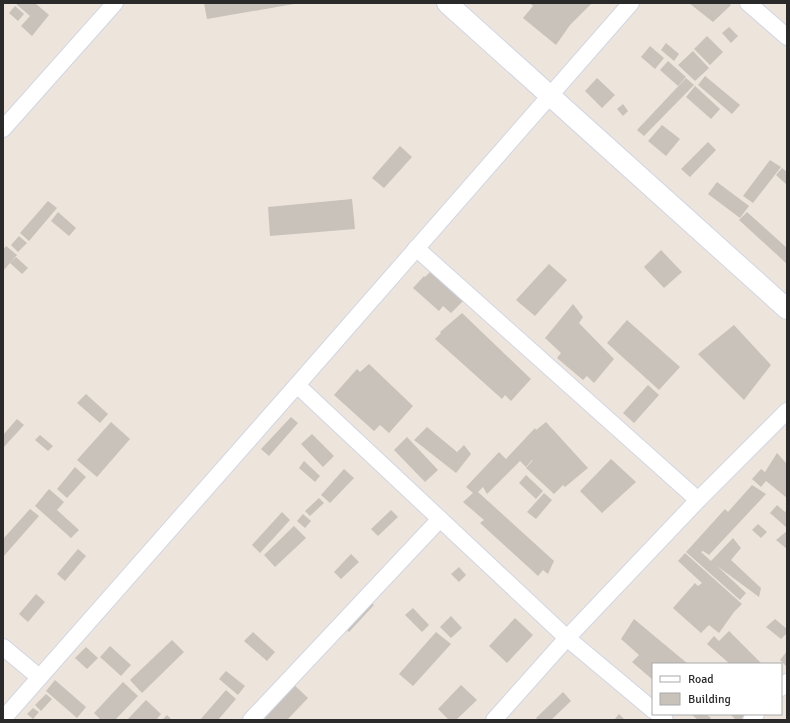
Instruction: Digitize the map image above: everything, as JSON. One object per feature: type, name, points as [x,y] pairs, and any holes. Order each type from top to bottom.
[{"type":"street","points":[[3,130],[115,3]]},
{"type":"street","points":[[447,3],[787,310]]},
{"type":"street","points":[[3,719],[631,3]]},
{"type":"street","points":[[748,3],[787,37]]},
{"type":"street","points":[[416,248],[698,500]]},
{"type":"street","points":[[297,385],[567,638],[652,709]]},
{"type":"street","points":[[494,720],[567,638],[698,500],[787,411]]},
{"type":"street","points":[[251,720],[440,519]]},
{"type":"street","points":[[3,647],[40,677]]},
{"type":"building","points":[[15,3],[35,3],[49,15],[32,36],[21,26],[30,16]]},
{"type":"building","points":[[204,3],[294,3],[294,4],[207,19]]},
{"type":"building","points":[[530,3],[592,3],[570,25],[556,45],[523,18],[533,6]]},
{"type":"building","points":[[689,3],[729,3],[731,5],[713,22]]},
{"type":"building","points":[[15,6],[24,14],[18,21],[9,13]]},
{"type":"building","points":[[729,27],[738,36],[731,43],[722,33]]},
{"type":"building","points":[[707,36],[723,52],[710,65],[694,49]]},
{"type":"building","points":[[666,43],[679,54],[674,61],[661,50]]},
{"type":"building","points":[[650,46],[664,58],[655,69],[641,57]]},
{"type":"building","points":[[693,51],[709,68],[695,81],[678,65]]},
{"type":"building","points":[[668,61],[686,77],[678,86],[660,70]]},
{"type":"building","points":[[705,76],[740,105],[732,114],[698,85]]},
{"type":"building","points":[[597,78],[615,95],[602,108],[585,91]]},
{"type":"building","points":[[686,78],[694,85],[644,136],[637,130]]},
{"type":"building","points":[[695,86],[720,109],[711,119],[686,97]]},
{"type":"building","points":[[623,104],[628,111],[623,116],[617,109]]},
{"type":"building","points":[[662,125],[680,139],[666,156],[648,141]]},
{"type":"building","points":[[708,142],[716,150],[690,177],[681,169]]},
{"type":"building","points":[[400,146],[412,157],[384,188],[372,178]]},
{"type":"building","points":[[770,160],[781,167],[753,203],[743,196]]},
{"type":"building","points":[[782,168],[787,172],[787,185],[776,175]]},
{"type":"building","points":[[717,182],[749,206],[740,218],[708,194]]},
{"type":"building","points":[[352,199],[355,229],[270,236],[268,207]]},
{"type":"building","points":[[48,201],[57,208],[29,241],[20,233]]},
{"type":"building","points":[[58,212],[76,228],[69,236],[51,221]]},
{"type":"building","points":[[747,212],[787,248],[787,264],[739,220]]},
{"type":"building","points":[[19,236],[27,243],[18,252],[11,245]]},
{"type":"building","points":[[6,246],[17,255],[3,271],[3,250]]},
{"type":"building","points":[[661,250],[682,272],[664,288],[644,267]]},
{"type":"building","points":[[16,257],[28,268],[22,274],[10,263]]},
{"type":"building","points":[[549,264],[567,280],[535,316],[516,300]]},
{"type":"building","points":[[431,271],[463,301],[451,313],[443,306],[439,311],[413,288]]},
{"type":"building","points":[[573,304],[583,317],[579,323],[614,359],[594,383],[587,376],[583,380],[557,358],[561,353],[545,338]]},
{"type":"building","points":[[462,313],[531,379],[511,401],[505,395],[502,399],[435,339],[441,333],[440,332]]},
{"type":"building","points":[[627,320],[680,367],[659,390],[607,343]]},
{"type":"building","points":[[734,325],[771,365],[744,400],[698,354]]},
{"type":"building","points":[[369,364],[413,406],[389,433],[380,425],[374,431],[334,395],[357,369],[360,372]]},
{"type":"building","points":[[648,385],[659,395],[634,423],[623,413]]},
{"type":"building","points":[[86,394],[108,414],[100,423],[77,403]]},
{"type":"building","points":[[291,417],[298,423],[269,456],[261,449]]},
{"type":"building","points":[[17,419],[24,425],[3,448],[3,435]]},
{"type":"building","points":[[111,422],[130,439],[97,477],[77,460]]},
{"type":"building","points":[[546,422],[588,468],[565,487],[563,485],[554,494],[526,468],[533,460],[526,467],[520,461],[487,494],[483,487],[478,492],[554,561],[548,574],[543,570],[538,576],[480,523],[484,520],[463,502],[473,493],[466,487],[499,452],[506,459],[535,428],[536,430]]},
{"type":"building","points":[[427,427],[457,452],[464,445],[471,454],[456,473],[414,440]]},
{"type":"building","points":[[312,434],[334,456],[323,467],[301,444]]},
{"type":"building","points":[[40,435],[53,446],[48,451],[35,440]]},
{"type":"building","points":[[407,437],[438,470],[425,482],[394,450]]},
{"type":"building","points":[[777,453],[787,464],[787,498],[766,481],[761,487],[752,479],[761,469],[765,472]]},
{"type":"building","points":[[611,459],[636,482],[602,513],[580,491]]},
{"type":"building","points":[[304,461],[320,476],[315,482],[299,468]]},
{"type":"building","points":[[75,467],[86,477],[67,498],[57,489]]},
{"type":"building","points":[[344,469],[354,478],[330,503],[321,495]]},
{"type":"building","points":[[526,475],[543,491],[536,499],[519,483]]},
{"type":"building","points":[[752,485],[766,494],[709,555],[703,551],[701,552],[711,561],[733,538],[741,548],[731,560],[761,588],[759,597],[717,566],[746,593],[740,600],[686,552],[725,509],[728,512]]},
{"type":"building","points":[[49,489],[64,502],[57,510],[79,530],[71,538],[35,506]]},
{"type":"building","points":[[544,493],[552,500],[536,519],[527,512]]},
{"type":"building","points":[[319,498],[324,503],[310,516],[305,511]]},
{"type":"building","points":[[777,505],[785,512],[787,509],[787,528],[770,513]]},
{"type":"building","points":[[30,509],[39,516],[3,557],[3,539]]},
{"type":"building","points":[[391,510],[398,517],[378,536],[371,529]]},
{"type":"building","points":[[282,512],[290,520],[260,553],[252,545]]},
{"type":"building","points":[[303,514],[311,521],[305,528],[297,521]]},
{"type":"building","points":[[758,524],[767,532],[761,538],[752,530]]},
{"type":"building","points":[[294,526],[306,538],[275,567],[264,555]]},
{"type":"building","points":[[787,531],[787,549],[776,540]]},
{"type":"building","points":[[78,549],[86,556],[65,581],[57,574]]},
{"type":"building","points":[[685,553],[742,604],[734,612],[719,633],[709,625],[701,633],[673,608],[695,583],[698,586],[702,583],[678,561]]},
{"type":"building","points":[[351,554],[359,562],[341,579],[334,572]]},
{"type":"building","points":[[459,567],[466,575],[459,582],[451,574]]},
{"type":"building","points":[[36,594],[45,602],[28,622],[19,614]]},
{"type":"building","points":[[367,599],[374,605],[349,632],[342,626]]},
{"type":"building","points":[[413,608],[429,625],[422,632],[405,615]]},
{"type":"building","points":[[451,616],[462,628],[451,638],[440,627]]},
{"type":"building","points":[[515,618],[533,635],[507,663],[489,646]]},
{"type":"building","points":[[634,619],[687,663],[652,663],[652,679],[632,662],[639,655],[621,639]]},
{"type":"building","points":[[775,619],[787,629],[787,633],[781,639],[766,627]]},
{"type":"building","points":[[729,631],[761,663],[729,663],[707,644],[714,636],[719,641]]},
{"type":"building","points":[[253,632],[275,652],[267,661],[244,641]]},
{"type":"building","points":[[436,632],[451,644],[413,686],[399,674]]},
{"type":"building","points":[[172,640],[184,652],[142,693],[130,680]]},
{"type":"building","points":[[110,646],[131,665],[121,676],[100,657]]},
{"type":"building","points":[[86,647],[98,658],[87,669],[75,658]]},
{"type":"building","points":[[787,651],[787,667],[780,660]]},
{"type":"building","points":[[226,671],[245,686],[238,695],[219,679]]},
{"type":"building","points":[[55,680],[86,707],[77,718],[46,691]]},
{"type":"building","points":[[123,682],[138,696],[115,720],[101,720],[94,713]]},
{"type":"building","points":[[291,682],[308,698],[287,720],[267,720],[261,715]]},
{"type":"building","points":[[461,685],[477,700],[456,720],[449,720],[438,709]]},
{"type":"building","points":[[226,690],[236,699],[218,720],[200,720]]},
{"type":"building","points":[[563,692],[571,701],[551,720],[538,720],[536,718]]},
{"type":"building","points":[[46,694],[52,699],[41,711],[35,705]]},
{"type":"building","points":[[146,700],[161,714],[156,720],[127,720]]},
{"type":"building","points":[[33,708],[39,712],[33,719],[27,714]]},
{"type":"building","points":[[619,714],[625,720],[614,720]]},
{"type":"building","points":[[167,715],[172,720],[162,720]]},
{"type":"building","points":[[692,715],[707,715],[711,718],[709,720],[698,720]]},
{"type":"building","points":[[731,715],[745,715],[741,720],[736,720]]}]
